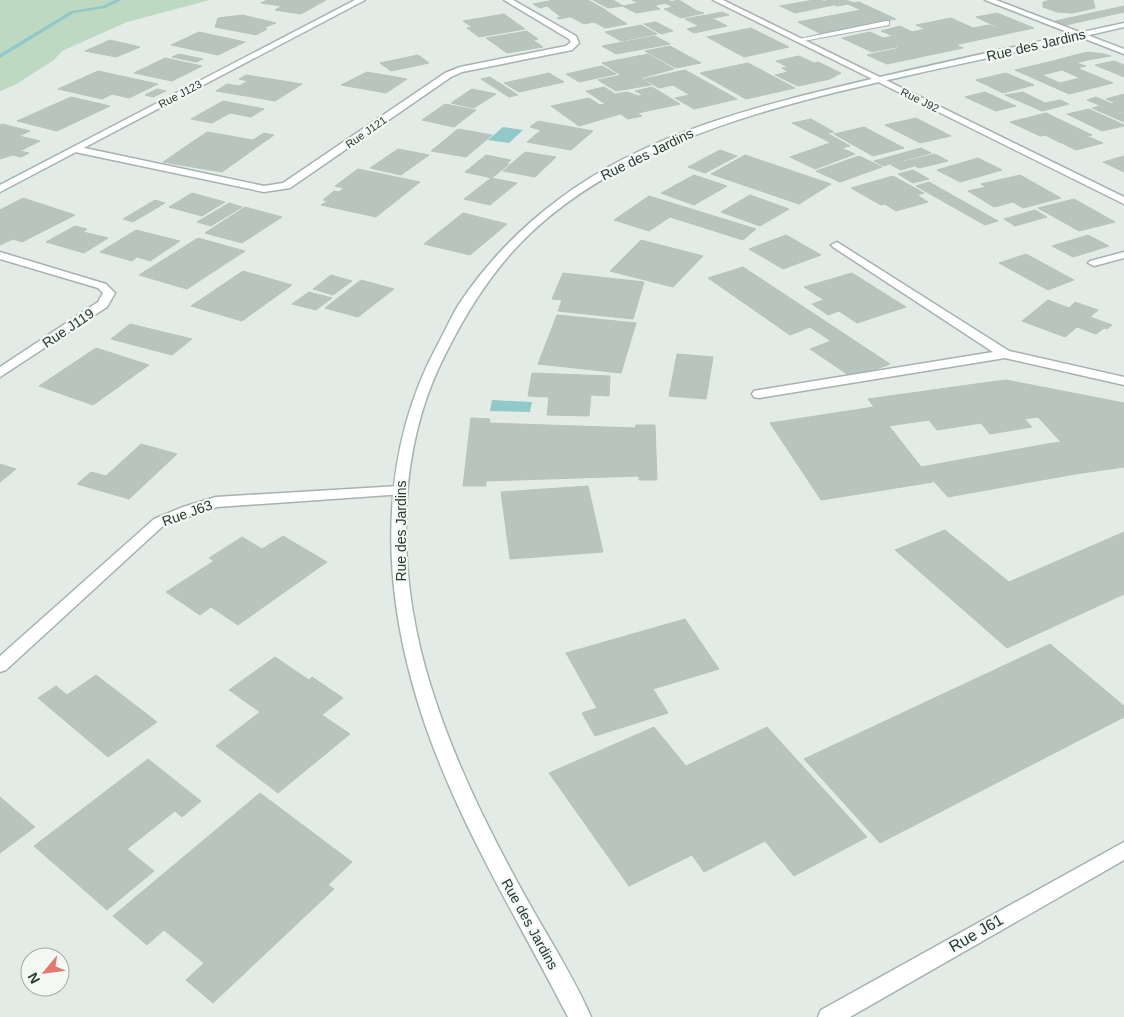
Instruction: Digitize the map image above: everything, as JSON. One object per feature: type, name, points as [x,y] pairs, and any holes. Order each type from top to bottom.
[{"type":"street","name":"Rue J123","points":[[0,189],[361,0]]},
{"type":"street","name":"Rue J121","points":[[75,149],[264,189],[286,186],[448,75],[460,70],[569,48],[575,43],[573,38],[508,0]]},
{"type":"street","name":"Rue J92","points":[[716,0],[1124,200]]},
{"type":"street","points":[[989,0],[1124,52]]},
{"type":"street","name":"Rue des Jardins","points":[[580,1017],[476,824],[435,728],[408,636],[399,570],[399,491],[407,436],[438,350],[460,309],[488,270],[525,232],[580,189],[610,170],[653,148],[699,129],[749,112],[879,80],[1124,25]]},
{"type":"street","points":[[837,245],[1005,354],[1124,381]]},
{"type":"street","name":"Rue J119","points":[[0,255],[102,286],[109,293],[103,304],[0,374]]},
{"type":"street","points":[[1094,263],[1124,255]]},
{"type":"street","points":[[759,394],[1005,354]]},
{"type":"street","name":"Rue J63","points":[[0,666],[159,522],[188,510],[216,502],[399,491]]},
{"type":"street","name":"Rue J61","points":[[829,1017],[1124,850]]},
{"type":"lane","points":[[798,40],[886,23]]},
{"type":"green space","points":[[0,0],[210,0],[127,22],[62,51],[54,60],[15,85],[0,91]]},
{"type":"water","points":[[503,127],[523,130],[509,143],[488,140]]},
{"type":"water","points":[[492,400],[532,402],[530,412],[490,411]]},
{"type":"building","points":[[267,0],[326,0],[301,14],[275,10],[282,6],[261,3]]},
{"type":"building","points":[[554,0],[588,0],[606,10],[559,19],[557,18],[561,17],[547,6],[540,8],[533,4]]},
{"type":"building","points":[[593,0],[613,0],[623,6],[608,8]]},
{"type":"building","points":[[632,0],[668,0],[672,2],[630,10],[623,6],[638,3]]},
{"type":"building","points":[[679,0],[704,13],[681,18],[664,9],[673,7],[665,3]]},
{"type":"building","points":[[821,0],[833,5],[795,13],[780,6]]},
{"type":"building","points":[[846,0],[854,3],[837,6],[825,1]]},
{"type":"building","points":[[1051,0],[1093,0],[1095,8],[1072,13],[1057,12],[1043,7],[1043,2]]},
{"type":"building","points":[[859,2],[896,19],[821,34],[798,22],[861,10],[848,4]]},
{"type":"building","points":[[654,5],[660,9],[636,13],[630,10]]},
{"type":"building","points":[[1124,6],[1124,12],[1066,25],[1055,21]]},
{"type":"building","points":[[605,10],[627,24],[605,28],[594,22],[584,24],[571,17]]},
{"type":"building","points":[[722,12],[729,15],[714,18],[707,15]]},
{"type":"building","points":[[997,13],[1034,28],[1010,33],[976,17]]},
{"type":"building","points":[[504,14],[525,29],[479,37],[467,28],[472,27],[463,21]]},
{"type":"building","points":[[242,15],[276,23],[265,27],[267,29],[256,35],[215,27],[218,18]]},
{"type":"building","points":[[706,15],[727,26],[694,33],[687,29],[699,26],[685,19]]},
{"type":"building","points":[[951,18],[973,28],[989,25],[1010,33],[955,45],[921,30],[925,29],[916,25]]},
{"type":"building","points":[[656,22],[673,31],[661,34],[644,24]]},
{"type":"building","points":[[641,25],[657,34],[621,41],[605,32]]},
{"type":"building","points":[[900,26],[912,32],[893,36],[881,31]]},
{"type":"building","points":[[751,28],[789,47],[744,57],[707,37]]},
{"type":"building","points":[[921,30],[942,39],[899,48],[879,39]]},
{"type":"building","points":[[527,31],[538,39],[533,40],[543,47],[507,53],[486,38]]},
{"type":"building","points":[[199,32],[245,42],[218,55],[171,45]]},
{"type":"building","points":[[870,32],[883,38],[879,39],[896,47],[872,52],[842,38]]},
{"type":"building","points":[[655,36],[670,44],[616,54],[602,46]]},
{"type":"building","points":[[942,39],[963,48],[887,64],[867,55]]},
{"type":"building","points":[[110,40],[140,47],[116,57],[85,51]]},
{"type":"building","points":[[670,46],[701,63],[676,68],[645,51]]},
{"type":"building","points":[[1088,52],[1111,56],[1087,60],[1075,55]]},
{"type":"building","points":[[179,54],[203,59],[196,62],[172,57]]},
{"type":"building","points":[[648,54],[674,69],[630,81],[602,63]]},
{"type":"building","points":[[418,55],[429,63],[391,71],[380,63]]},
{"type":"building","points":[[1075,55],[1087,60],[1076,63],[1086,66],[1077,68],[1057,60]]},
{"type":"building","points":[[799,56],[814,63],[818,62],[841,73],[830,79],[798,86],[775,75],[788,72],[782,68],[788,67],[776,61]]},
{"type":"building","points":[[165,58],[202,66],[172,81],[134,73]]},
{"type":"building","points":[[1057,60],[1113,83],[1069,94],[1015,70]],"holes":[[[1062,70],[1080,78],[1060,83],[1042,75]]]},
{"type":"building","points":[[1114,61],[1124,65],[1124,77],[1095,65]]},
{"type":"building","points":[[748,63],[795,88],[746,99],[700,73]]},
{"type":"building","points":[[602,66],[616,74],[579,82],[566,74]]},
{"type":"building","points":[[685,70],[737,99],[694,109],[675,98],[690,95],[673,85],[659,88],[644,79]]},
{"type":"building","points":[[98,71],[158,84],[129,98],[112,94],[102,99],[58,89]]},
{"type":"building","points":[[367,72],[407,79],[386,93],[341,85]]},
{"type":"building","points":[[549,73],[564,82],[519,92],[504,83]]},
{"type":"building","points":[[1006,73],[1034,85],[1003,93],[976,80]]},
{"type":"building","points":[[246,75],[302,84],[275,101],[216,91],[227,84],[239,86],[248,81],[239,79]]},
{"type":"building","points":[[622,75],[630,81],[641,78],[651,85],[616,91],[598,80]]},
{"type":"building","points":[[490,77],[518,95],[509,97],[481,79]]},
{"type":"building","points":[[604,87],[615,94],[627,92],[639,96],[643,95],[635,91],[652,87],[680,104],[638,113],[642,116],[628,119],[586,91]]},
{"type":"building","points":[[157,89],[166,91],[153,97],[145,95]]},
{"type":"building","points":[[472,89],[496,94],[474,108],[451,103]]},
{"type":"building","points":[[985,92],[1016,106],[996,111],[965,97]]},
{"type":"building","points":[[1023,92],[1045,103],[1060,100],[1069,104],[1042,111],[1005,95]]},
{"type":"building","points":[[1124,94],[1124,112],[1118,113],[1087,100],[1096,97],[1112,104],[1115,103],[1106,99]]},
{"type":"building","points":[[71,97],[110,106],[57,131],[17,121]]},
{"type":"building","points":[[589,98],[600,105],[605,104],[620,114],[579,126],[551,106]]},
{"type":"building","points":[[223,101],[264,109],[251,117],[230,113],[212,123],[191,119]]},
{"type":"building","points":[[445,104],[476,110],[454,127],[422,120]]},
{"type":"building","points":[[1100,106],[1118,114],[1124,113],[1124,122],[1092,108]]},
{"type":"building","points":[[1089,109],[1124,126],[1102,131],[1067,114]]},
{"type":"building","points":[[1046,113],[1092,135],[1061,143],[1045,135],[1040,136],[1010,122]]},
{"type":"building","points":[[916,118],[951,136],[920,143],[885,125]]},
{"type":"building","points":[[811,119],[834,132],[827,133],[850,146],[841,148],[792,123]]},
{"type":"building","points":[[538,121],[593,131],[571,150],[527,142],[541,130],[530,127]]},
{"type":"building","points":[[0,125],[30,131],[19,136],[40,141],[20,151],[29,153],[21,157],[13,155],[0,159]]},
{"type":"building","points":[[864,127],[904,148],[873,156],[834,134]]},
{"type":"building","points":[[458,129],[492,135],[466,157],[431,151]]},
{"type":"building","points":[[207,132],[253,140],[264,133],[274,135],[222,172],[163,162]]},
{"type":"building","points":[[1089,137],[1103,143],[1076,150],[1062,143]]},
{"type":"building","points":[[830,143],[855,154],[815,169],[790,157]]},
{"type":"building","points":[[921,148],[931,153],[883,166],[874,161]]},
{"type":"building","points":[[398,149],[429,155],[401,175],[370,168]]},
{"type":"building","points":[[720,150],[737,156],[705,173],[688,167]]},
{"type":"building","points":[[525,152],[556,157],[535,177],[503,171]]},
{"type":"building","points":[[935,154],[948,161],[919,168],[906,161]]},
{"type":"building","points":[[486,155],[511,160],[506,164],[509,164],[492,178],[465,172]]},
{"type":"building","points":[[745,155],[831,184],[799,204],[711,174]]},
{"type":"building","points":[[859,156],[882,167],[840,182],[816,171]]},
{"type":"building","points":[[1124,156],[1124,172],[1103,162]]},
{"type":"building","points":[[978,158],[1002,170],[960,182],[937,170]]},
{"type":"building","points":[[905,161],[914,166],[901,170],[891,165]]},
{"type":"building","points":[[358,169],[420,182],[376,217],[321,205],[328,201],[323,200],[334,191],[339,192],[344,188],[335,186]]},
{"type":"building","points":[[913,170],[929,179],[913,183],[898,174]]},
{"type":"building","points":[[694,175],[727,186],[694,205],[661,193]]},
{"type":"building","points":[[1020,175],[1061,198],[1023,208],[1013,202],[994,207],[968,191],[986,187],[981,184]]},
{"type":"building","points":[[893,176],[924,193],[917,195],[928,202],[896,211],[851,188]]},
{"type":"building","points":[[491,178],[517,183],[490,205],[464,199]]},
{"type":"building","points":[[929,182],[998,221],[985,225],[916,186]]},
{"type":"building","points":[[192,193],[225,202],[202,216],[169,207]]},
{"type":"building","points":[[750,195],[789,209],[760,226],[721,212]]},
{"type":"building","points":[[649,196],[756,229],[743,240],[670,217],[649,231],[614,220]]},
{"type":"building","points":[[23,198],[75,215],[22,242],[13,239],[0,245],[0,210]]},
{"type":"building","points":[[1074,199],[1115,222],[1079,231],[1038,208]]},
{"type":"building","points":[[155,200],[165,203],[133,222],[123,219]]},
{"type":"building","points":[[229,203],[242,207],[211,226],[197,222]]},
{"type":"building","points":[[245,207],[282,217],[242,243],[205,233]]},
{"type":"building","points":[[1035,210],[1047,217],[1015,226],[1004,219]]},
{"type":"building","points":[[463,213],[507,224],[470,255],[424,244]]},
{"type":"building","points":[[75,226],[87,229],[83,232],[108,238],[84,253],[46,242]]},
{"type":"building","points":[[136,230],[180,241],[150,261],[137,257],[132,261],[100,252]]},
{"type":"building","points":[[786,235],[821,255],[783,269],[749,249]]},
{"type":"building","points":[[1088,235],[1109,246],[1073,257],[1052,246]]},
{"type":"building","points":[[198,238],[245,251],[187,289],[139,275]]},
{"type":"building","points":[[641,240],[703,256],[673,287],[610,271]]},
{"type":"building","points":[[1026,254],[1074,280],[1048,290],[999,263]]},
{"type":"building","points":[[743,267],[890,364],[853,378],[810,349],[831,341],[810,327],[790,335],[708,278]]},
{"type":"building","points":[[243,271],[292,285],[242,321],[191,306]]},
{"type":"building","points":[[563,273],[644,282],[633,319],[558,311],[562,300],[552,299]]},
{"type":"building","points":[[852,273],[906,307],[857,323],[839,311],[828,315],[812,304],[824,300],[804,287]]},
{"type":"building","points":[[331,275],[352,281],[333,295],[313,289]]},
{"type":"building","points":[[361,280],[394,289],[358,317],[325,308]]},
{"type":"building","points":[[309,292],[332,298],[316,310],[292,304]]},
{"type":"building","points":[[1048,300],[1069,308],[1075,302],[1098,310],[1090,317],[1112,325],[1096,334],[1077,327],[1065,337],[1022,321]]},
{"type":"building","points":[[557,315],[636,323],[621,373],[538,364]]},
{"type":"building","points":[[130,324],[192,339],[172,355],[111,339]]},
{"type":"building","points":[[96,348],[149,365],[93,405],[39,386]]},
{"type":"building","points":[[677,354],[713,357],[706,399],[669,396]]},
{"type":"building","points":[[532,373],[610,376],[609,396],[591,395],[589,416],[547,415],[549,397],[528,396]]},
{"type":"building","points":[[1006,380],[1124,403],[1124,467],[1075,474],[1047,444],[1061,442],[1038,417],[1024,419],[990,382]]},
{"type":"building","points":[[990,382],[1032,427],[990,434],[981,423],[937,430],[929,420],[888,426],[868,399]]},
{"type":"building","points":[[874,407],[933,482],[821,500],[770,423]]},
{"type":"building","points":[[471,418],[490,419],[489,423],[635,428],[636,425],[655,425],[657,480],[639,480],[639,476],[486,481],[486,486],[463,486]]},
{"type":"building","points":[[141,444],[177,454],[129,499],[77,484],[91,472],[106,476]]},
{"type":"building","points":[[1047,444],[1075,474],[948,497],[921,467]]},
{"type":"building","points":[[0,464],[16,469],[0,482]]},
{"type":"building","points":[[588,486],[603,552],[510,559],[501,492]]},
{"type":"building","points":[[945,530],[1009,582],[1124,532],[1124,594],[1007,648],[895,550]]},
{"type":"building","points":[[283,536],[327,562],[238,625],[211,607],[200,615],[166,592],[214,561],[209,558],[242,537],[262,549]]},
{"type":"building","points":[[685,619],[719,669],[653,689],[668,713],[595,736],[582,713],[597,708],[566,653]]},
{"type":"building","points":[[1050,644],[1124,706],[1124,717],[880,843],[804,759]]},
{"type":"building","points":[[275,657],[309,680],[312,677],[343,698],[322,715],[350,734],[278,793],[216,746],[260,712],[229,690]]},
{"type":"building","points":[[96,675],[157,722],[108,757],[38,698],[56,686],[67,695]]},
{"type":"building","points":[[654,727],[686,766],[767,727],[867,837],[794,876],[765,841],[704,872],[692,855],[629,886],[549,773]]},
{"type":"building","points":[[148,759],[201,801],[182,817],[175,811],[127,849],[154,871],[107,910],[34,846]]},
{"type":"building","points":[[260,793],[352,862],[328,885],[334,889],[213,1003],[186,980],[204,963],[164,930],[147,945],[113,916]]},
{"type":"building","points":[[0,797],[35,827],[0,853]]},
{"type":"waterway","points":[[0,56],[73,12],[103,7],[119,0]]}]
